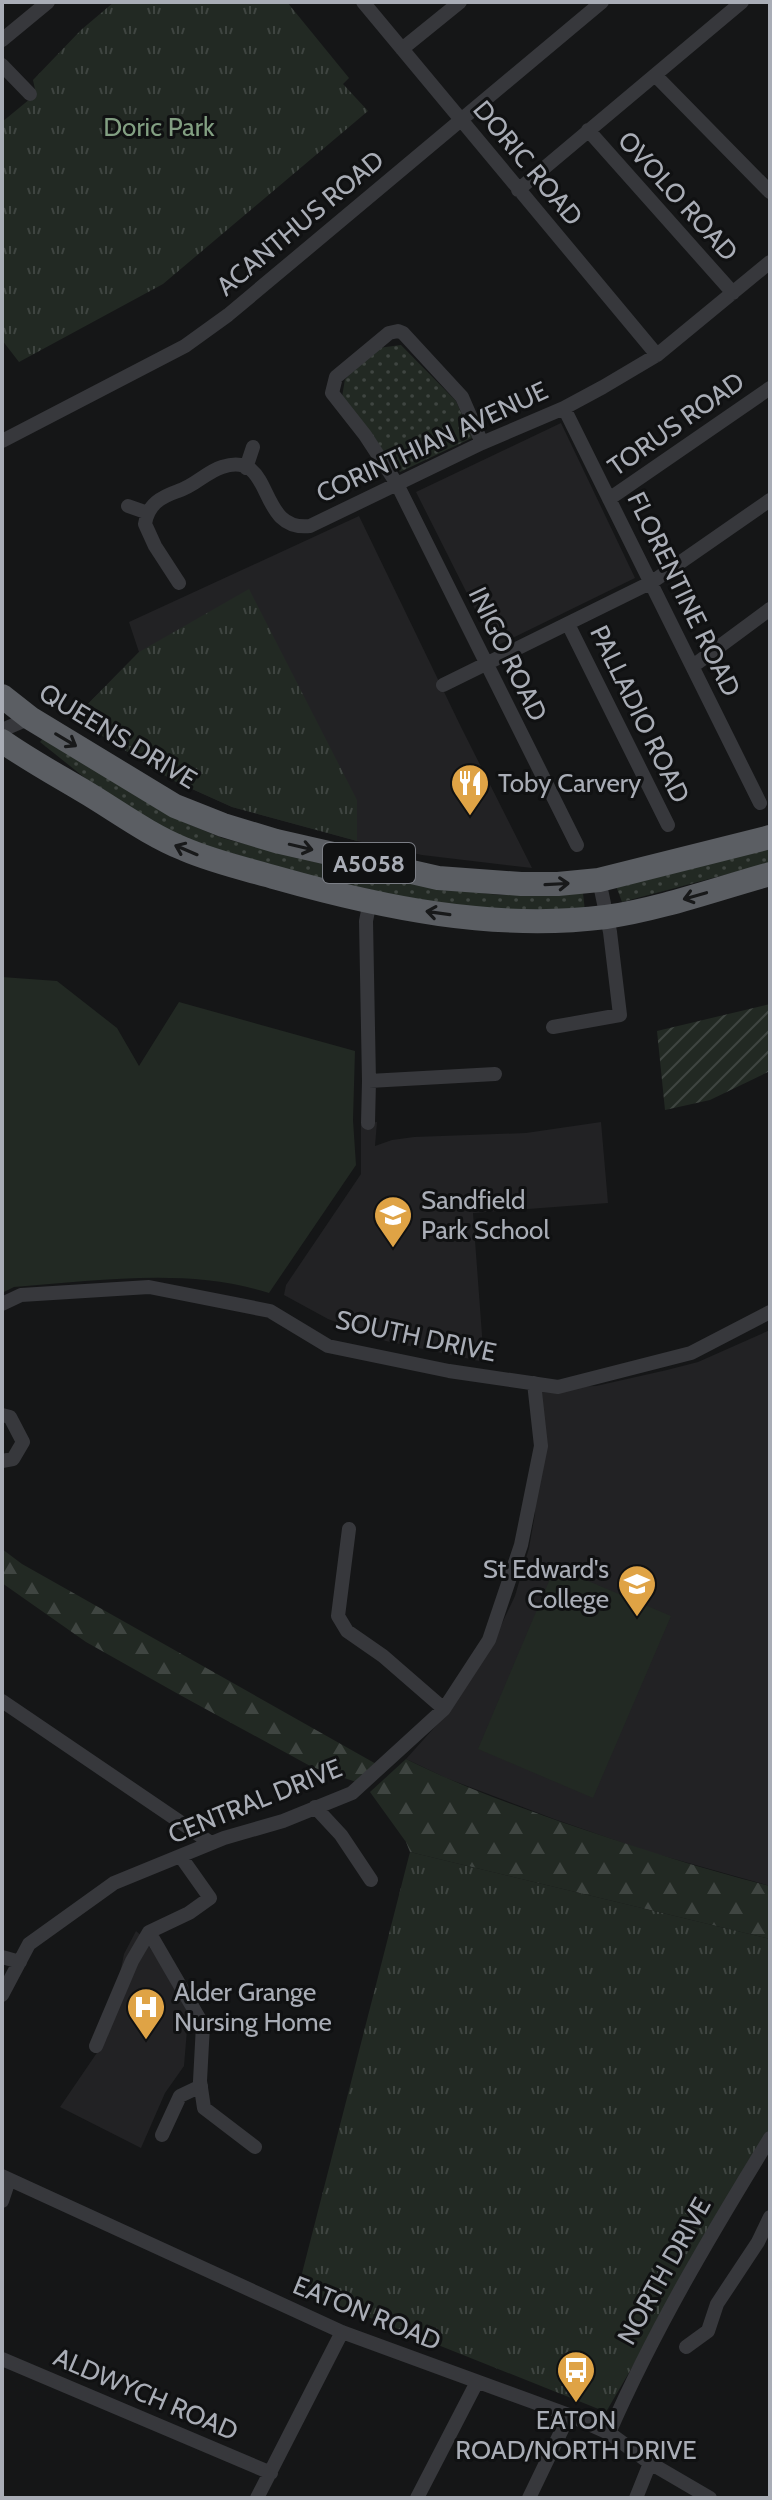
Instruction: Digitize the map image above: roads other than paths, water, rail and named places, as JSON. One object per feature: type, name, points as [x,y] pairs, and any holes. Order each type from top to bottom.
[{"type":"highway","name":"QUEENS DRIVE","points":[[2,696],[30,718],[175,806],[276,841],[438,878],[521,884],[599,880],[770,837]]},
{"type":"highway","name":"A5058","points":[[2,741],[182,849],[213,861],[370,901],[486,919],[544,921],[607,917],[770,874]]},
{"type":"street","points":[[2,40],[48,2]]},
{"type":"street","name":"DORIC ROAD","points":[[363,2],[657,355]]},
{"type":"street","points":[[402,49],[460,2]]},
{"type":"street","name":"ACANTHUS ROAD","points":[[2,441],[185,346],[228,315],[602,2]]},
{"type":"street","points":[[518,190],[742,2]]},
{"type":"street","points":[[2,65],[30,94]]},
{"type":"street","points":[[655,75],[770,192]]},
{"type":"street","name":"OVOLO ROAD","points":[[588,130],[733,293]]},
{"type":"street","name":"CORINTHIAN AVENUE","points":[[246,468],[264,484],[274,512],[294,526],[310,526],[482,443],[564,408],[657,355],[770,262]]},
{"type":"street","name":"INIGO ROAD","points":[[482,443],[462,397],[403,333],[389,333],[336,377],[332,393],[365,435],[397,484],[577,845]]},
{"type":"street","name":"TORUS ROAD","points":[[609,499],[770,388]]},
{"type":"street","name":"FLORENTINE ROAD","points":[[564,408],[760,803]]},
{"type":"street","points":[[179,583],[148,533],[145,524],[148,513],[153,504],[165,495],[184,490],[222,467],[246,468],[253,447]]},
{"type":"street","points":[[443,685],[652,582],[770,500]]},
{"type":"street","points":[[128,506],[148,513]]},
{"type":"street","points":[[693,666],[770,610]]},
{"type":"street","name":"PALLADIO ROAD","points":[[568,624],[668,825]]},
{"type":"street","points":[[2,730],[30,718]]},
{"type":"street","points":[[553,1027],[620,1015],[599,880]]},
{"type":"street","points":[[368,1123],[366,921],[370,901]]},
{"type":"street","points":[[369,1081],[495,1074]]},
{"type":"street","name":"SOUTH DRIVE","points":[[2,1304],[21,1295],[149,1287],[270,1311],[328,1346],[449,1371],[558,1387],[691,1353],[770,1312]]},
{"type":"street","name":"CENTRAL DRIVE","points":[[2,1995],[29,1944],[114,1883],[211,1843],[283,1821],[352,1793],[444,1709],[489,1640],[521,1545],[541,1446],[534,1383]]},
{"type":"street","points":[[2,1415],[10,1417],[23,1442],[13,1459],[2,1461]]},
{"type":"street","points":[[349,1529],[338,1616],[347,1631],[383,1656],[444,1709]]},
{"type":"street","points":[[2,1701],[211,1843]]},
{"type":"street","points":[[315,1807],[341,1835],[371,1880]]},
{"type":"street","points":[[96,2046],[132,1961],[149,1932],[189,1913],[210,1898],[181,1857]]},
{"type":"street","points":[[149,1932],[203,2025],[201,2086],[204,2108],[255,2147]]},
{"type":"street","points":[[2,1957],[20,1962]]},
{"type":"street","points":[[162,2135],[180,2096],[201,2086]]},
{"type":"street","name":"NORTH DRIVE","points":[[609,2433],[641,2359],[770,2138]]},
{"type":"street","points":[[2,2201],[6,2178]]},
{"type":"street","name":"EATON ROAD","points":[[6,2178],[342,2332],[569,2415],[609,2433],[650,2463],[710,2498]]},
{"type":"street","points":[[686,2347],[708,2331],[717,2304],[764,2246],[770,2217]]},
{"type":"street","points":[[257,2498],[342,2332]]},
{"type":"street","name":"ALDWYCH ROAD","points":[[2,2359],[271,2473]]},
{"type":"street","points":[[417,2498],[477,2382]]},
{"type":"street","points":[[529,2498],[569,2415]]},
{"type":"street","points":[[636,2498],[650,2463]]},
{"type":"place","name":"Toby Carvery","points":[[470,817]]},
{"type":"place","name":"Sandfield Park School","points":[[393,1249]]},
{"type":"place","name":"St Edward's College","points":[[637,1618]]},
{"type":"place","name":"Alder Grange Nursing Home","points":[[146,2041]]},
{"type":"place","name":"EATON ROAD/NORTH DRIVE","points":[[576,2404]]},
{"type":"park label","name":"Doric Park","points":[[159,127]]}]
